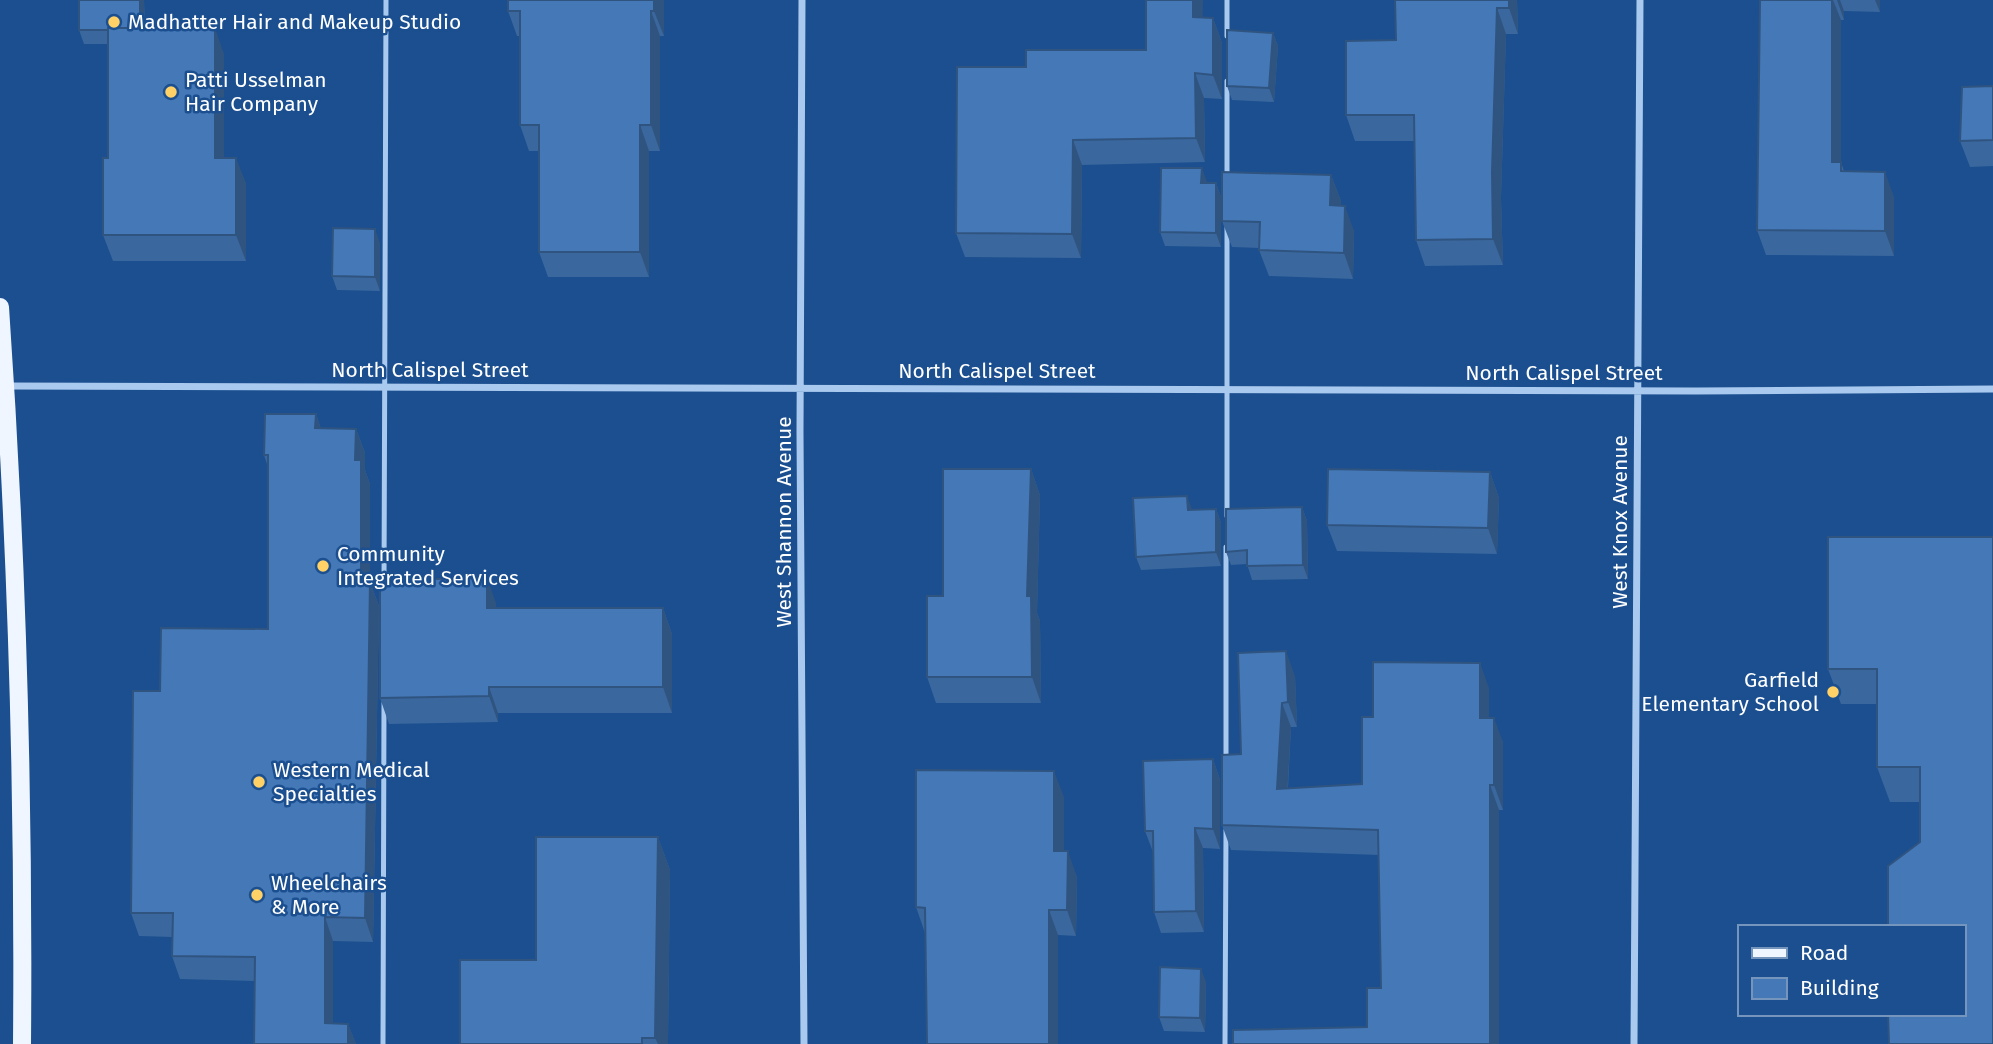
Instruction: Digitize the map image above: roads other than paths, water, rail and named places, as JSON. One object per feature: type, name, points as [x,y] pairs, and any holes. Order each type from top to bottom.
[{"type":"main road","points":[[0,307],[24,849],[22,1044]]},
{"type":"street","name":"West Shannon Avenue","points":[[802,0],[800,388],[804,1044]]},
{"type":"street","name":"West Knox Avenue","points":[[1634,1044],[1640,0]]},
{"type":"street","name":"North Calispel Street","points":[[3,386],[1638,391],[1993,389]]},
{"type":"lane","points":[[384,597],[386,0]]},
{"type":"lane","points":[[1227,0],[1227,41]]},
{"type":"lane","points":[[1227,69],[1227,178]]},
{"type":"lane","points":[[1227,219],[1227,519]]},
{"type":"lane","points":[[1226,532],[1226,767]]},
{"type":"lane","points":[[383,1044],[384,694]]},
{"type":"lane","points":[[1225,1044],[1226,823]]},
{"type":"place","name":"Madhatter Hair and Makeup Studio","points":[[114,22]]},
{"type":"place","name":"Patti Usselman Hair Company","points":[[171,92]]},
{"type":"place","name":"Community Integrated Services","points":[[323,566]]},
{"type":"place","name":"Garfield Elementary School","points":[[1833,692]]},
{"type":"place","name":"Western Medical Specialties","points":[[259,782]]},
{"type":"place","name":"Wheelchairs & More","points":[[257,895]]}]
